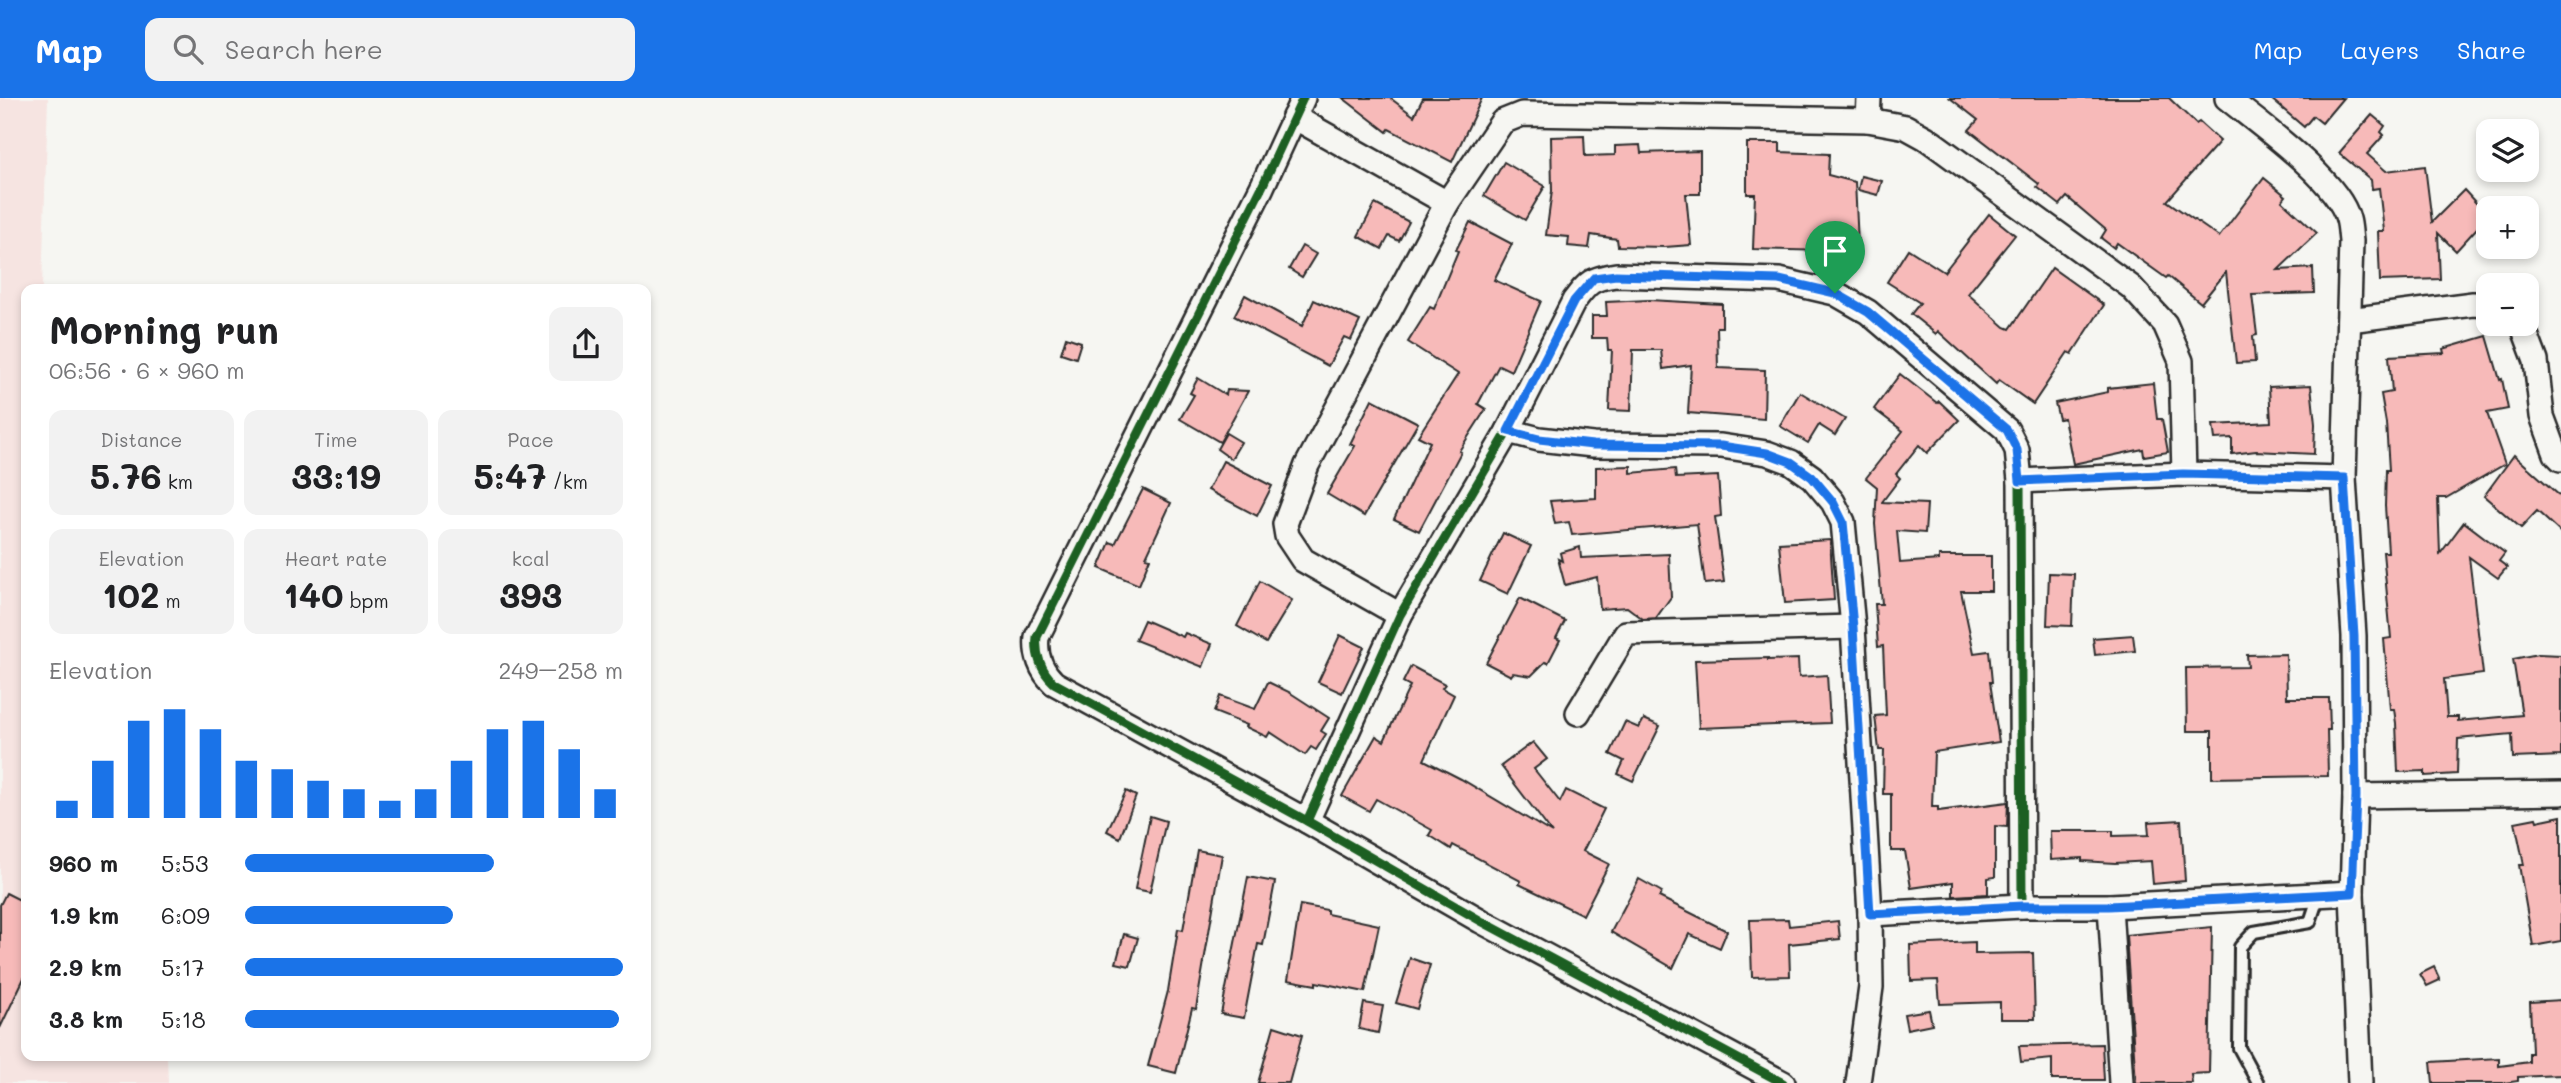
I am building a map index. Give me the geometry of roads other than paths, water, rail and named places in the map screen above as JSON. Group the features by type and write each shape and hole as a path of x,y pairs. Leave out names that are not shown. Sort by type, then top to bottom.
{"street":[{"path":"2227,98 2285,145 2331,189 2348,217 2351,241 2344,478 2354,636 2356,796 2352,893 2360,1083"},
{"path":"1447,202 1298,107 1262,187 1037,637 1036,648 1045,674 1054,683 1307,821 1481,921 1783,1083"},
{"path":"1400,615 1303,560 1287,536 1285,524 1307,465 1447,202 1502,121 1522,114 1869,109 1906,127 1926,138 2131,287 2165,324 2181,361 2183,474"},
{"path":"1307,821 1400,615 1508,431 1574,301 1594,278 1616,275 1779,280 1835,293 1868,312 2007,430 2017,450 2020,481 2022,906"},
{"path":"2349,320 2476,304"},
{"path":"2527,336 2536,361 2542,416 2556,454 2561,458"},
{"path":"1508,431 1539,439 1593,445 1721,446 1767,453 1791,462 1812,477 1833,502 1843,522 1853,627 1870,914 1871,987 1858,1083"},
{"path":"2020,481 2183,474 2344,478"},
{"path":"1578,713 1626,633 1853,627"},
{"path":"2356,796 2561,793"},
{"path":"1870,914 2022,906 2109,906 2352,893"},
{"path":"2109,906 2121,1083"}],"lane":[{"path":"2258,1083 2239,1048 2240,947 2254,932 2310,922 2319,895"}]}
